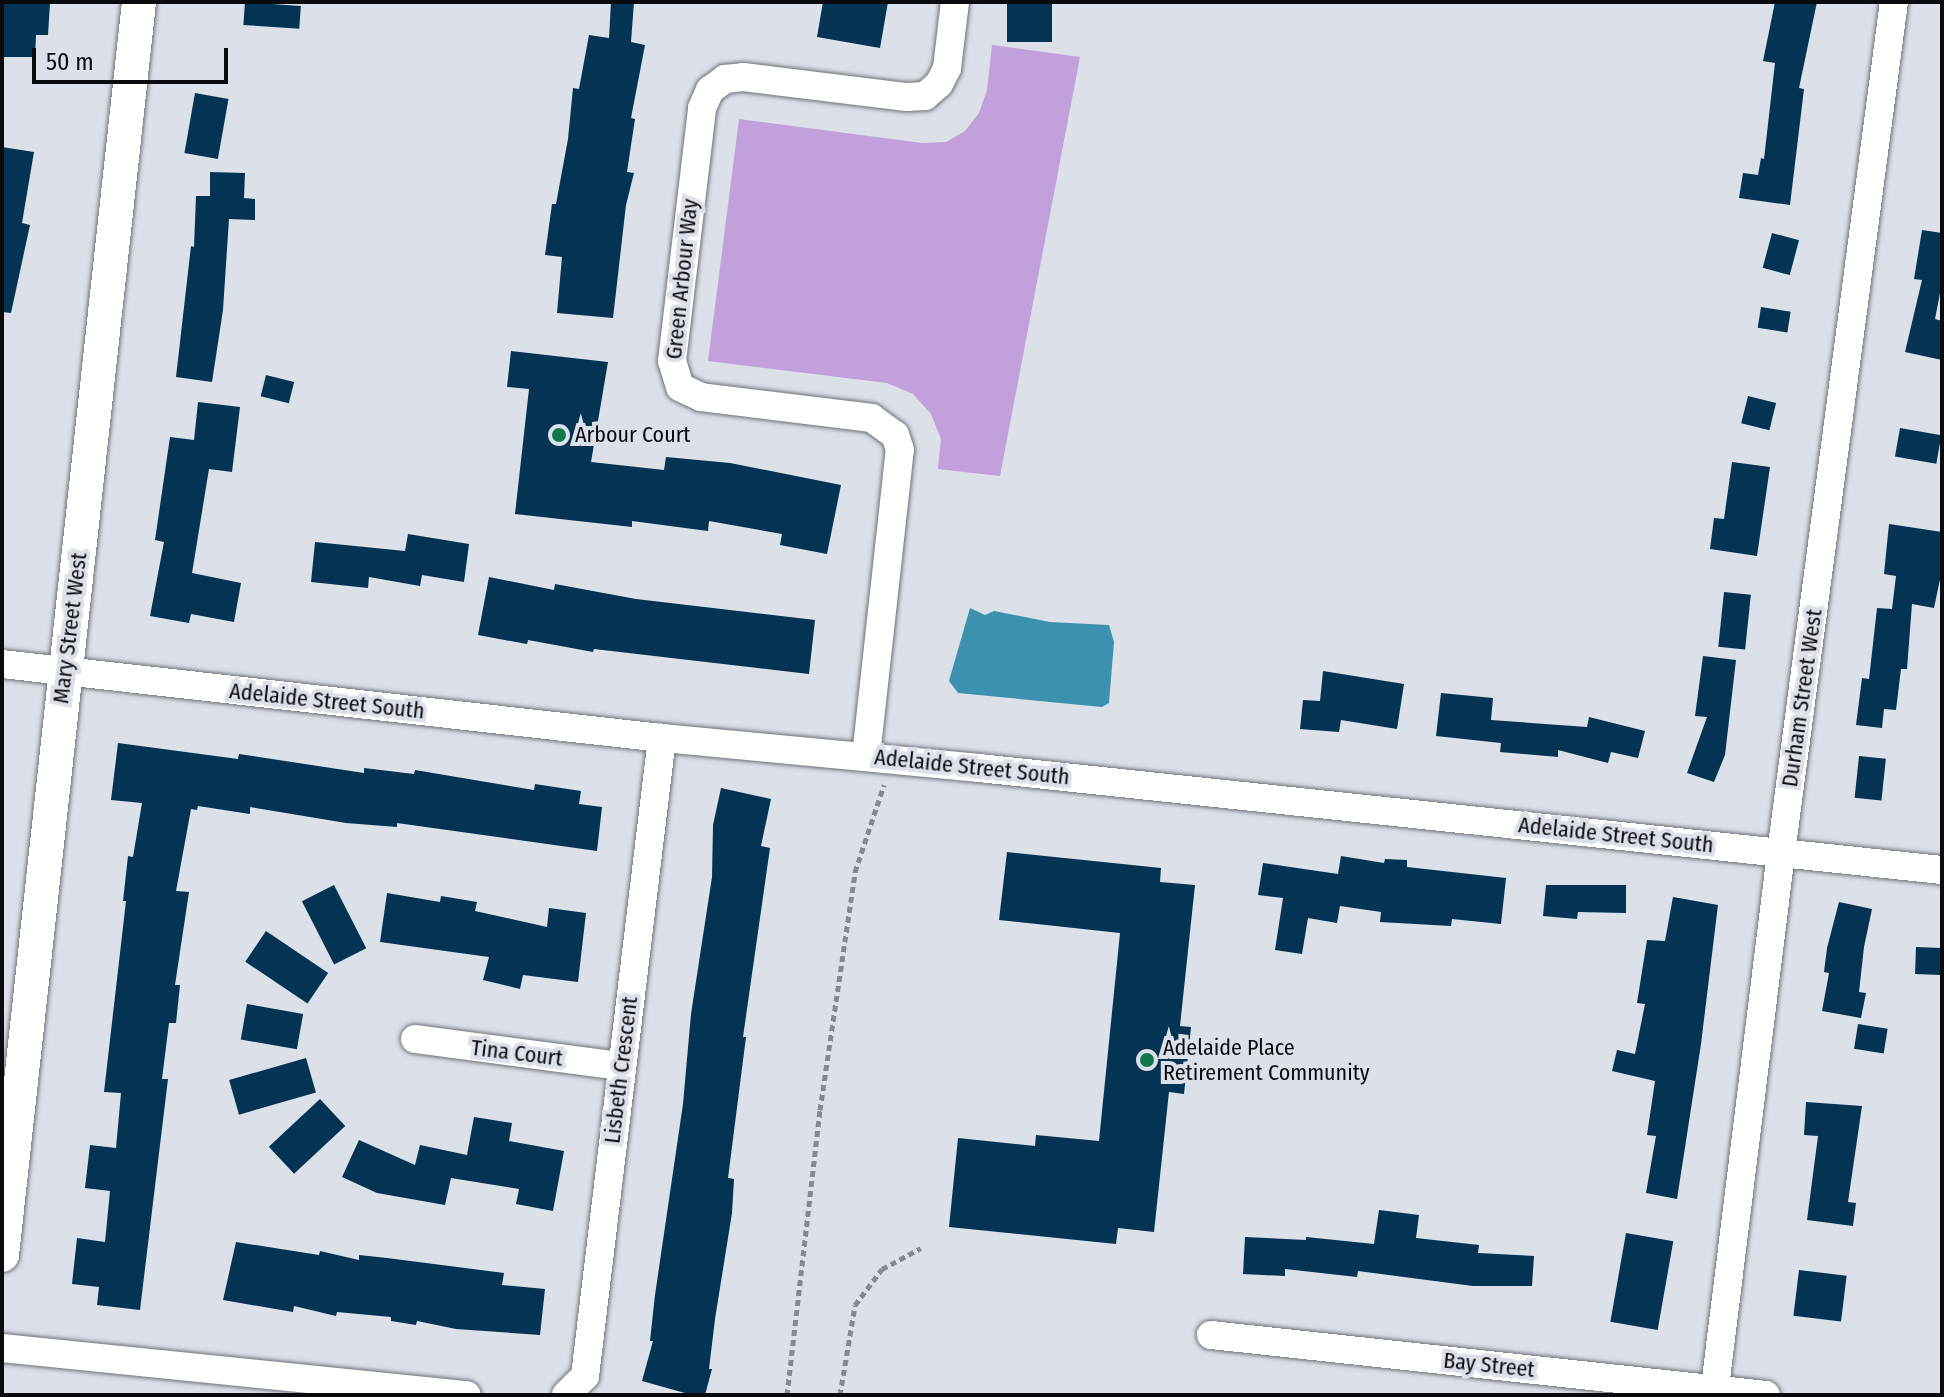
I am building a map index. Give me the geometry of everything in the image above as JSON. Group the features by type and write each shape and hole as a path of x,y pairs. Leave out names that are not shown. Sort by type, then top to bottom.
{"street":[{"name":"Mary Street West","path":"2,1255 139,2"},
{"name":"Green Arbour Way","path":"878,758 900,450 895,435 872,418 701,397 680,387 672,361 700,123 710,90 725,79 743,77 907,97 925,96 939,84 947,68 955,2"},
{"name":"Durham Street West","path":"1714,1392 1781,853 1894,2"},
{"name":"Adelaide Street South","path":"2,664 662,738 1942,870"},
{"name":"Lisbeth Crescent","path":"566,1395 585,1376 662,738"},
{"name":"Tina Court","path":"415,1039 620,1066"},
{"name":"Bay Street","path":"1211,1335 1714,1392 1766,1395"},
{"path":"2,1348 467,1395"}],"path":[{"path":"787,1395 820,1110 855,872 882,795 878,758"},
{"path":"840,1395 855,1305 882,1269 921,1248"}],"shaded area":[{"path":"992,45 1080,57 1000,476 938,469 941,439 931,414 913,394 887,383 708,361 739,119 922,143 946,142 965,131 979,113 987,90"}],"water":[{"path":"970,608 985,615 994,611 1050,622 1109,625 1114,642 1109,703 1102,707 958,693 949,681"}],"building":[{"path":"2,2 50,3 48,35 36,35 35,57 2,57"},
{"path":"245,2 301,6 299,29 243,25"},
{"path":"611,2 634,2 631,42 645,45 631,118 635,119 627,172 634,173 626,205 613,318 557,313 562,257 545,255 552,204 556,204 568,139 573,88 579,89 589,35 609,38"},
{"path":"823,2 888,2 880,48 817,37"},
{"path":"1007,2 1052,2 1052,42 1007,42"},
{"path":"1775,2 1817,2 1799,88 1804,89 1790,205 1739,198 1743,173 1758,175 1761,158 1764,159 1775,63 1763,61"},
{"path":"195,93 228,99 218,159 184,153"},
{"path":"2,147 34,152 22,223 30,225 11,313 2,312"},
{"path":"210,172 245,173 244,198 255,199 255,220 229,219 223,310 212,382 176,377 191,246 194,247 196,196 210,196"},
{"path":"1922,230 1942,233 1942,283 1935,319 1942,321 1942,360 1905,352 1922,280 1914,279"},
{"path":"1772,233 1799,240 1790,275 1763,268"},
{"path":"1761,307 1791,312 1787,332 1758,328"},
{"path":"511,351 608,362 591,462 664,470 666,457 730,463 841,485 827,554 780,545 782,534 709,521 708,531 632,521 632,527 515,514 529,389 507,387"},
{"path":"266,375 294,382 289,403 261,396"},
{"path":"1748,396 1776,403 1769,430 1741,423"},
{"path":"198,402 240,407 232,472 209,469 192,573 241,583 234,622 191,614 189,623 150,616 164,542 155,540 170,437 194,440"},
{"path":"1900,428 1941,435 1936,464 1895,457"},
{"path":"1732,462 1770,467 1757,556 1710,549 1714,518 1724,519"},
{"path":"1889,524 1942,532 1942,570 1934,608 1912,604 1907,669 1901,669 1896,710 1884,709 1882,728 1856,725 1862,678 1869,679 1877,608 1892,609 1896,576 1884,574"},
{"path":"408,534 469,544 464,582 422,575 420,586 369,577 368,588 311,582 315,542 405,551"},
{"path":"489,577 554,590 555,584 636,599 815,620 809,674 594,649 593,652 478,635"},
{"path":"1724,592 1751,595 1745,650 1718,647"},
{"path":"1703,656 1736,660 1725,755 1714,782 1687,773 1707,717 1695,716"},
{"path":"1323,671 1404,684 1397,729 1341,720 1339,732 1300,729 1303,700 1320,701"},
{"path":"1441,693 1493,698 1491,720 1587,727 1589,717 1645,731 1638,758 1611,752 1608,763 1558,750 1558,757 1500,752 1501,743 1436,736"},
{"path":"118,743 238,759 239,754 364,773 364,768 414,774 415,770 534,790 535,784 581,791 579,804 602,807 597,851 397,823 397,827 346,823 250,807 250,814 198,806 197,810 191,809 176,891 189,892 175,985 180,985 176,1023 169,1023 162,1079 168,1079 140,1310 97,1305 99,1287 72,1284 77,1238 105,1242 110,1191 85,1188 90,1145 116,1148 121,1093 104,1092 126,901 123,901 128,856 133,857 142,803 111,800"},
{"path":"1859,756 1886,759 1881,801 1855,798"},
{"path":"721,788 771,799 761,846 770,848 743,1037 746,1037 728,1178 734,1179 732,1213 715,1319 709,1369 712,1369 705,1395 692,1395 642,1381 653,1341 650,1341 655,1295 712,877 713,825"},
{"name":"Adelaide Place Retirement Community","path":"1007,852 1161,868 1160,882 1195,885 1180,1026 1191,1027 1184,1094 1169,1092 1154,1232 1118,1228 1116,1244 949,1227 958,1138 1035,1146 1036,1135 1099,1141 1120,933 999,920"},
{"path":"1341,856 1384,863 1385,859 1407,860 1407,867 1506,878 1501,924 1452,919 1451,926 1380,922 1381,912 1340,906 1337,923 1308,918 1302,954 1275,950 1283,898 1258,895 1263,863 1338,874"},
{"path":"334,885 366,948 334,965 302,901"},
{"path":"1546,885 1626,885 1626,913 1578,912 1577,919 1543,916"},
{"path":"387,893 440,902 441,896 477,902 475,911 547,927 549,908 586,913 578,982 523,975 520,989 483,980 489,957 380,942"},
{"path":"1673,897 1718,905 1677,1199 1646,1193 1656,1136 1647,1135 1655,1081 1612,1071 1617,1050 1635,1054 1645,1004 1637,1003 1647,940 1665,941"},
{"path":"1839,902 1872,909 1859,992 1866,993 1861,1018 1822,1011 1829,973 1824,972 1827,948"},
{"path":"266,931 328,973 307,1004 245,962"},
{"path":"1916,947 1942,948 1941,975 1915,974"},
{"path":"247,1004 303,1014 297,1049 241,1039"},
{"path":"1858,1024 1888,1029 1884,1053 1854,1049"},
{"path":"306,1058 316,1093 239,1115 229,1080"},
{"path":"320,1099 345,1126 294,1174 269,1147"},
{"path":"1806,1102 1862,1106 1848,1202 1856,1203 1853,1226 1807,1220 1818,1136 1804,1135"},
{"path":"474,1117 512,1123 509,1141 564,1151 553,1211 516,1204 519,1189 451,1178 445,1205 377,1193 342,1177 359,1140 415,1165 420,1145 467,1155"},
{"path":"1379,1210 1419,1215 1416,1238 1479,1245 1478,1253 1534,1256 1532,1286 1473,1286 1358,1271 1357,1277 1285,1269 1285,1276 1243,1274 1245,1237 1306,1240 1306,1237 1374,1244"},
{"path":"1626,1233 1673,1241 1658,1330 1610,1322"},
{"path":"236,1242 319,1255 320,1251 359,1260 359,1255 504,1273 502,1285 545,1289 540,1335 456,1329 417,1321 416,1325 391,1321 391,1317 337,1312 336,1316 294,1306 293,1312 223,1300"},
{"path":"1799,1270 1847,1276 1841,1322 1793,1316"}],"place":[{"name":"Arbour Court","path":"559,435"},
{"name":"Adelaide Place Retirement Community","path":"1147,1060"}]}
